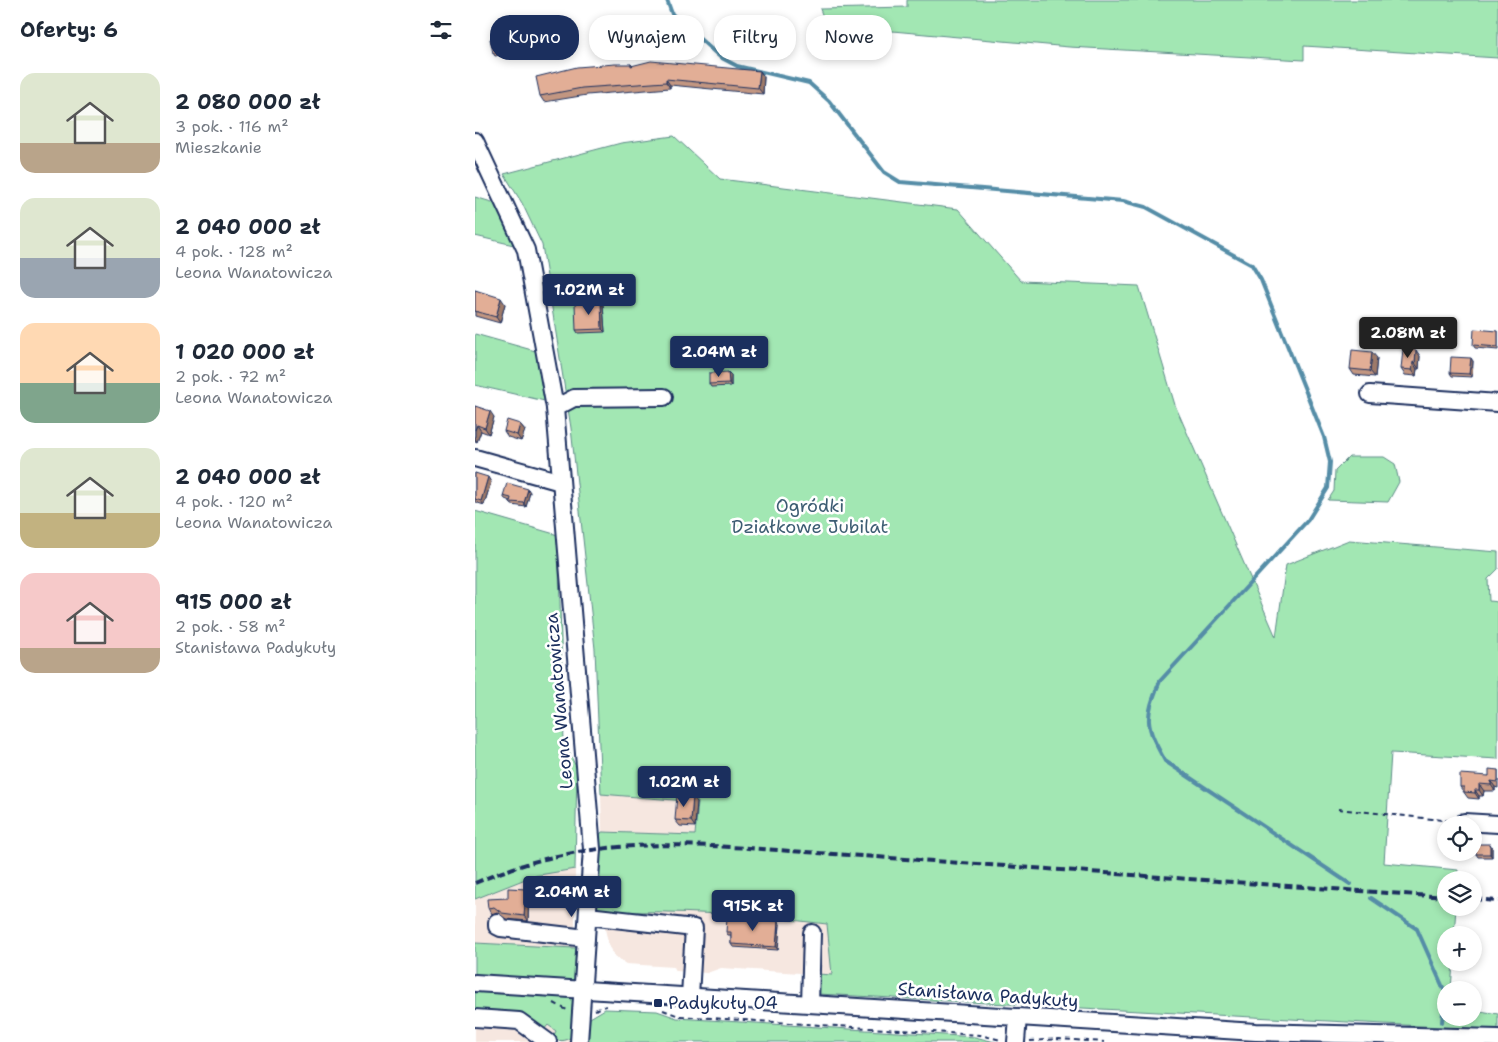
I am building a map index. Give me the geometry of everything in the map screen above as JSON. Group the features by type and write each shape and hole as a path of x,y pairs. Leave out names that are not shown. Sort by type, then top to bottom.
{"street":[{"name":"Leona Wanatowicza","path":"475,141 526,250 555,408 592,849 579,1042"},
{"path":"1370,394 1498,403"},
{"path":"555,408 574,398 664,397"},
{"path":"475,458 561,482"},
{"path":"1482,823 1498,824"},
{"path":"588,916 694,928 691,996"},
{"path":"497,922 497,926 501,928 586,938"},
{"path":"810,1004 812,934"},
{"name":"Stanisława Padykuły","path":"475,983 1256,1032 1498,1038"},
{"path":"1016,1042 1018,1017"},
{"path":"475,1018 519,1021 548,1042"}],"path":[{"path":"1337,809 1437,819"},
{"path":"593,1011 607,1005"},
{"path":"656,1007 679,1016 980,1035 1007,1042"},
{"path":"1028,1042 1059,1039 1104,1042"}],"shaded area":[{"path":"601,794 698,801 695,835 602,832"},
{"path":"575,869 575,948 475,943 475,899 533,876"},
{"path":"650,910 768,916 827,924 832,975 721,968 707,973 676,971 674,967 626,964 615,957 609,947 603,920 598,913"},
{"path":"475,1013 547,1025 556,1031 552,1038 576,1034 575,1042 475,1042"}],"green space":[{"path":"907,0 1498,0 1498,58 1304,46 1304,60 1069,47 892,31 892,15 822,15 820,9 907,7"},
{"name":"Ogródki Działkowe Jubilat","path":"674,136 720,179 958,209 1021,281 1139,286 1175,405 1276,637 1286,565 1349,540 1498,552 1498,569 1488,579 1489,601 1498,602 1498,759 1391,753 1384,863 1458,870 1437,871 1437,916 1455,916 1455,926 1437,926 1437,971 1452,971 1452,981 1437,981 1437,1026 1482,1026 1482,1011 1498,1014 1498,1030 818,994 818,974 832,975 827,924 713,914 656,912 598,913 593,909 595,841 602,832 695,835 698,802 601,794 595,649 571,428 542,245 522,203 504,174 621,143"},
{"path":"475,197 495,203 518,246 475,236"},
{"path":"475,334 539,352 549,402 475,385"},
{"path":"1349,457 1384,457 1395,464 1399,482 1388,502 1328,500 1334,491 1335,471"},
{"path":"475,511 558,535 564,742 577,769 575,869 533,876 475,899"},
{"path":"475,943 575,948 577,945 576,1034 562,1041 556,1040 552,1039 556,1031 548,1025 542,1032 475,1013"},
{"path":"605,1009 657,1011 677,1018 975,1037 995,1042 588,1042 590,1018"}],"building":[{"path":"651,61 760,71 758,88 666,79 666,82 582,88 540,96 536,77 577,67 615,64 631,64 631,66"},
{"path":"475,290 501,298 496,317 475,311"},
{"path":"601,302 602,329 576,330 575,304"},
{"path":"1474,329 1498,331 1498,347 1473,345"},
{"path":"1403,349 1416,350 1415,363 1413,362 1412,370 1401,369"},
{"path":"1352,350 1372,352 1370,371 1350,369"},
{"path":"1451,357 1471,358 1469,374 1450,373"},
{"path":"728,372 729,383 709,384 709,373"},
{"path":"475,406 490,411 485,428 477,425 475,430"},
{"path":"507,420 520,424 517,435 504,431"},
{"path":"475,473 488,477 481,501 475,499"},
{"path":"507,483 528,489 524,503 510,502 511,498 503,496"},
{"path":"1489,769 1498,770 1498,782 1491,781 1491,785 1479,784 1479,790 1475,790 1475,793 1464,792 1464,787 1460,787 1460,774 1489,776"},
{"path":"677,795 693,796 691,821 675,820"},
{"path":"1482,844 1490,844 1490,854 1482,854"},
{"path":"508,888 526,889 524,916 502,913 494,907 488,908 487,899 508,898"},
{"path":"727,918 778,921 776,947 731,944 731,932 726,932"}],"waterway":[{"path":"667,0 672,14 720,57 737,66 809,83 829,101 884,172 900,182 1123,201 1146,207 1252,265 1261,280 1324,437 1330,462 1328,488 1308,520 1160,681 1151,704 1149,714 1150,730 1165,761 1350,884"},
{"path":"1371,898 1417,929 1440,981"}],"railway":[{"path":"475,883 509,869 576,852 609,848 677,845 748,848 1437,896"},
{"path":"1482,900 1498,901"}],"place":[{"name":"Padykuły 04","path":"658,1003"}]}
